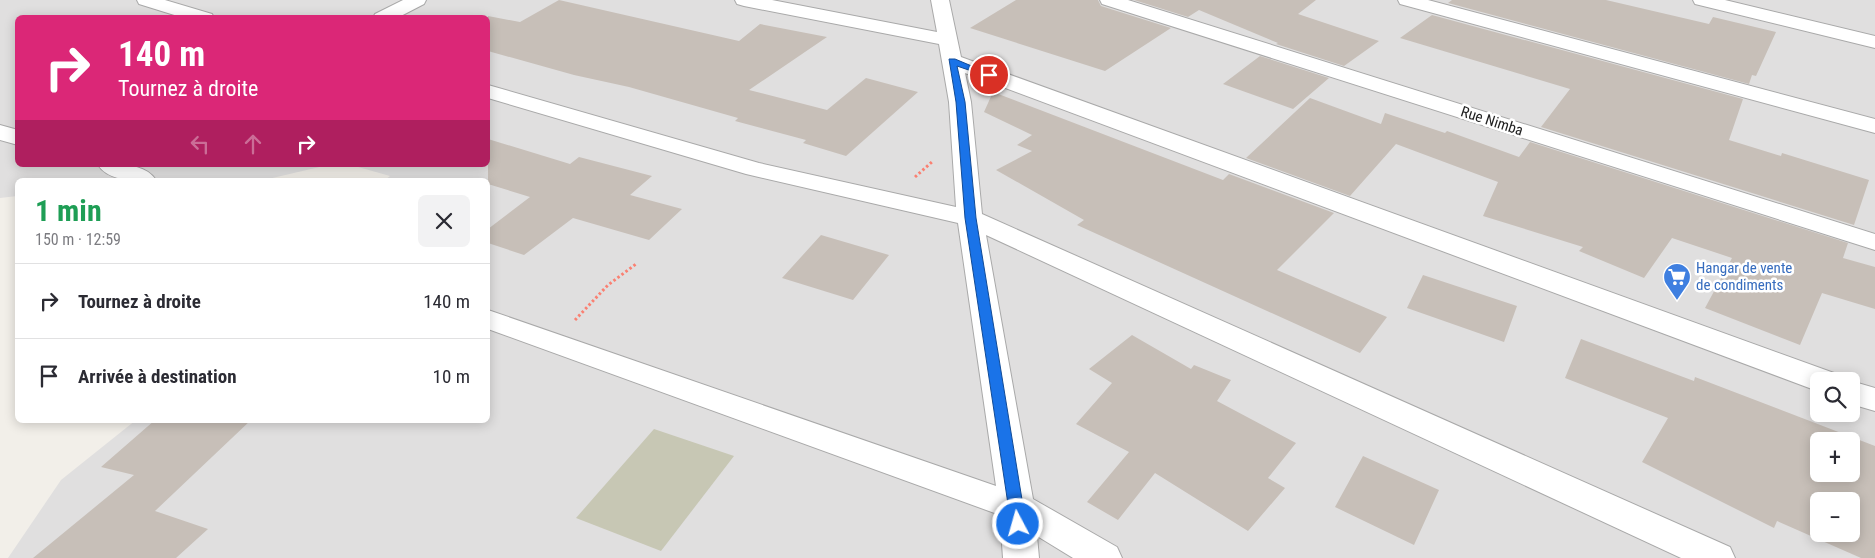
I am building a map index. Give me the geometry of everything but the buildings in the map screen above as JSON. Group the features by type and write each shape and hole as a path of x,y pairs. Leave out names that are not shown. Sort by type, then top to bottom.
{"street":[{"path":"146,0 195,15"},
{"path":"388,15 417,0"},
{"path":"744,0 950,51 1810,376"},
{"path":"940,0 960,102 970,218 1017,507 1021,558"},
{"name":"Rue Nimba","path":"1109,0 1875,242"},
{"path":"1407,0 1875,126"},
{"path":"1702,0 1875,42"},
{"path":"490,92 754,170 970,218 1717,558"},
{"path":"0,132 15,137"},
{"path":"115,167 139,178"},
{"path":"490,320 1017,507 1104,558"},
{"path":"1860,395 1875,400"}],"path":[{"path":"857,192 876,183 917,177 936,158"},
{"path":"554,343 608,285 636,264"}],"shaded area":[{"path":"0,0 1875,0 1875,558 8,558 61,480 132,423 490,423 490,178 388,178 390,176 358,167 490,167 490,15 15,15 15,167 319,167 273,178 15,178 15,196 0,198"},
{"path":"654,429 734,456 661,551 576,518"}],"place":[{"name":"Hangar de vente de condiments","path":"1677,301"}],"route":[{"path":"989,75 952,61 960,102 970,218 1017,507 1018,524"}]}
